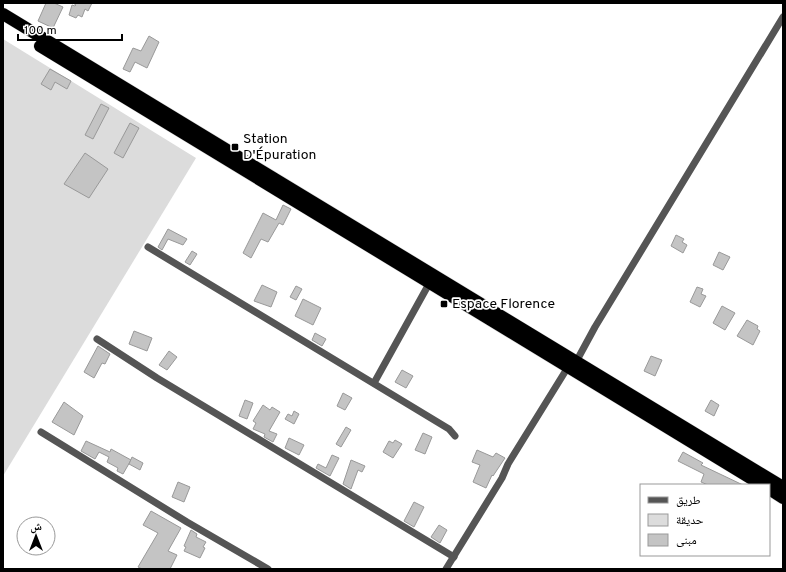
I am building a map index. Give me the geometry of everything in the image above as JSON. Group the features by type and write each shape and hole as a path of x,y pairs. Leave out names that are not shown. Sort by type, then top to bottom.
{"highway":[{"path":"3,14 572,364 760,484"},
{"path":"3,24 430,282 783,487"},
{"path":"770,490 783,498"}],"street":[{"path":"446,569 502,478 508,464 595,327 783,17"},
{"path":"148,247 449,429 455,436"},
{"path":"374,383 430,282"},
{"path":"97,339 156,378 454,557"},
{"path":"41,432 180,518 268,569"}],"green space":[{"path":"3,39 196,158 3,476"}],"building":[{"path":"46,3 54,3 63,7 53,28 38,21"},
{"path":"73,3 92,3 88,11 85,9 82,17 78,15 76,18 69,15 72,5 76,5"},
{"path":"149,36 159,42 147,68 135,62 130,72 123,69 133,48 141,51"},
{"path":"50,69 71,81 67,89 55,82 51,90 41,84"},
{"path":"101,104 109,108 93,139 85,135"},
{"path":"130,123 139,128 123,158 114,153"},
{"path":"85,153 108,169 89,198 64,184"},
{"path":"283,205 291,209 283,225 279,223 268,242 261,239 251,258 243,253 263,213 276,220"},
{"path":"168,229 187,239 183,245 168,239 162,250 158,247"},
{"path":"676,235 684,239 682,242 687,245 683,253 671,246"},
{"path":"192,251 197,254 190,265 185,262"},
{"path":"719,252 730,257 723,270 713,265"},
{"path":"262,285 277,292 271,307 254,301"},
{"path":"296,286 302,289 296,300 290,297"},
{"path":"697,287 703,289 701,294 706,296 700,307 690,302"},
{"path":"303,299 321,308 313,325 295,316"},
{"path":"722,306 735,313 725,330 713,323"},
{"path":"747,320 758,326 757,329 760,331 753,345 737,336"},
{"path":"134,331 152,338 147,351 129,344"},
{"path":"315,333 326,339 322,346 312,340"},
{"path":"98,346 110,354 105,364 102,363 94,378 84,372"},
{"path":"169,351 177,357 167,370 159,365"},
{"path":"651,356 662,360 655,376 644,371"},
{"path":"402,370 413,376 406,388 395,382"},
{"path":"343,393 352,398 345,410 337,406"},
{"path":"245,400 253,403 247,419 239,416"},
{"path":"711,400 719,405 714,416 705,411"},
{"path":"64,402 83,416 74,435 52,422"},
{"path":"263,405 270,410 272,407 280,412 269,431 277,434 273,442 264,437 265,434 253,429 256,423 253,421"},
{"path":"294,411 299,414 294,424 285,419 288,414 292,416"},
{"path":"346,427 351,430 341,447 336,444"},
{"path":"423,433 432,437 425,454 415,450"},
{"path":"289,438 304,445 299,455 285,448"},
{"path":"395,440 402,444 393,458 383,452 389,441 393,443"},
{"path":"86,441 110,452 111,449 131,460 123,474 117,471 118,468 107,462 109,457 99,452 95,459 81,451"},
{"path":"477,450 493,457 496,453 505,458 493,476 492,475 486,488 473,482 480,465 472,462"},
{"path":"683,452 703,463 701,465 741,484 706,484 701,482 704,474 678,461"},
{"path":"332,455 339,458 330,476 316,468 318,464 326,468"},
{"path":"132,457 143,463 140,470 129,464"},
{"path":"351,460 365,466 362,472 358,470 351,489 343,484"},
{"path":"178,482 190,487 184,502 172,497"},
{"path":"414,502 424,507 414,527 404,521"},
{"path":"151,511 181,528 168,551 177,555 170,569 142,569 138,567 158,533 143,525"},
{"path":"439,525 447,530 440,543 431,537"},
{"path":"191,530 197,534 196,537 206,542 200,558 184,551 186,547 184,546"}],"place":[{"name":"Station D'Épuration","path":"235,147"},
{"name":"Espace Florence","path":"444,304"}]}
